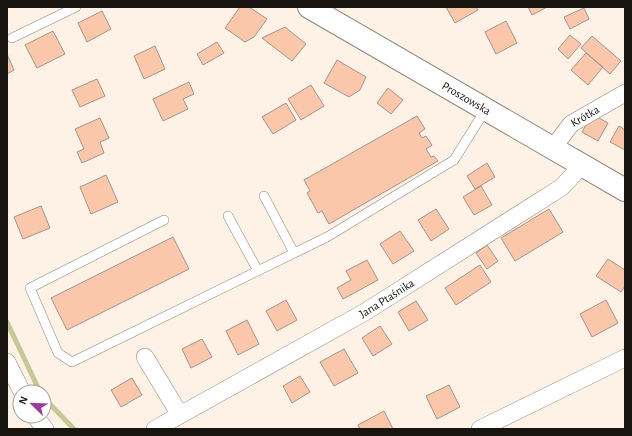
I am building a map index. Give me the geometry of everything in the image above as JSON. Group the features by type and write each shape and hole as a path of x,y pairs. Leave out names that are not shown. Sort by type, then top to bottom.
{"main road":[{"name":"Proszowska","path":"309,7 625,190"}],"street":[{"name":"Krótka","path":"553,148 570,124 625,93"},
{"name":"Jana Ptaśnika","path":"155,429 365,312 562,187 582,165"},
{"path":"145,357 180,415"},
{"path":"480,429 625,358"},
{"path":"7,362 18,384"}],"lane":[{"path":"12,38 76,7"},
{"path":"164,220 30,288 58,353 72,362 327,237 454,160 486,109"},
{"path":"264,196 294,253"},
{"path":"228,216 258,271"}],"building":[{"path":"240,7 249,7 267,19 254,37 245,42 225,28"},
{"path":"446,7 476,7 478,10 455,23"},
{"path":"528,7 547,7 532,15"},
{"path":"584,8 589,19 570,29 564,17"},
{"path":"102,11 111,29 87,42 78,23"},
{"path":"506,21 517,43 496,54 485,32"},
{"path":"285,27 306,44 292,61 262,38"},
{"path":"53,31 65,54 37,68 25,45"},
{"path":"570,35 581,44 568,59 558,49"},
{"path":"592,36 621,61 610,74 581,48"},
{"path":"217,42 224,53 203,65 197,54"},
{"path":"155,46 165,69 144,79 134,56"},
{"path":"586,53 603,67 588,85 571,70"},
{"path":"7,54 14,70 7,74"},
{"path":"337,60 366,77 360,90 349,97 324,83"},
{"path":"97,79 105,96 80,107 72,90"},
{"path":"189,82 194,94 183,99 188,109 163,121 153,99"},
{"path":"311,85 324,106 301,120 288,99"},
{"path":"388,88 403,100 391,114 377,103"},
{"path":"286,103 296,120 273,134 262,117"},
{"path":"592,114 608,123 598,141 582,132"},
{"path":"417,116 425,129 419,133 422,138 426,136 432,145 426,149 431,157 434,156 438,161 329,224 322,211 318,213 307,193 310,191 304,180"},
{"path":"100,118 109,138 100,142 104,153 82,163 77,152 84,149 75,129"},
{"path":"619,126 625,130 625,150 610,142"},
{"path":"487,163 495,177 475,189 467,176"},
{"path":"106,175 118,202 91,214 80,187"},
{"path":"481,186 492,205 474,215 463,197"},
{"path":"41,206 50,228 23,239 14,217"},
{"path":"436,209 449,229 431,241 418,220"},
{"path":"549,209 563,232 515,261 501,238"},
{"path":"400,231 414,251 393,264 380,244"},
{"path":"173,237 189,269 67,330 51,298"},
{"path":"487,245 498,261 487,269 476,253"},
{"path":"608,259 625,270 625,286 621,292 596,276"},
{"path":"367,260 378,280 343,299 337,288 351,280 346,271"},
{"path":"480,265 491,282 456,305 445,288"},
{"path":"286,300 297,320 277,331 266,311"},
{"path":"606,300 618,323 592,337 580,314"},
{"path":"416,301 428,320 409,331 398,312"},
{"path":"247,320 259,344 238,355 226,331"},
{"path":"380,326 392,344 373,356 362,338"},
{"path":"202,339 212,357 191,368 182,349"},
{"path":"344,349 358,373 334,386 320,362"},
{"path":"300,376 310,392 292,403 283,386"},
{"path":"132,378 142,395 121,407 111,390"},
{"path":"449,385 460,407 437,419 426,396"},
{"path":"384,411 393,429 360,429 358,425"}],"waterway":[{"path":"7,322 36,384"},
{"path":"52,406 74,429"}]}
